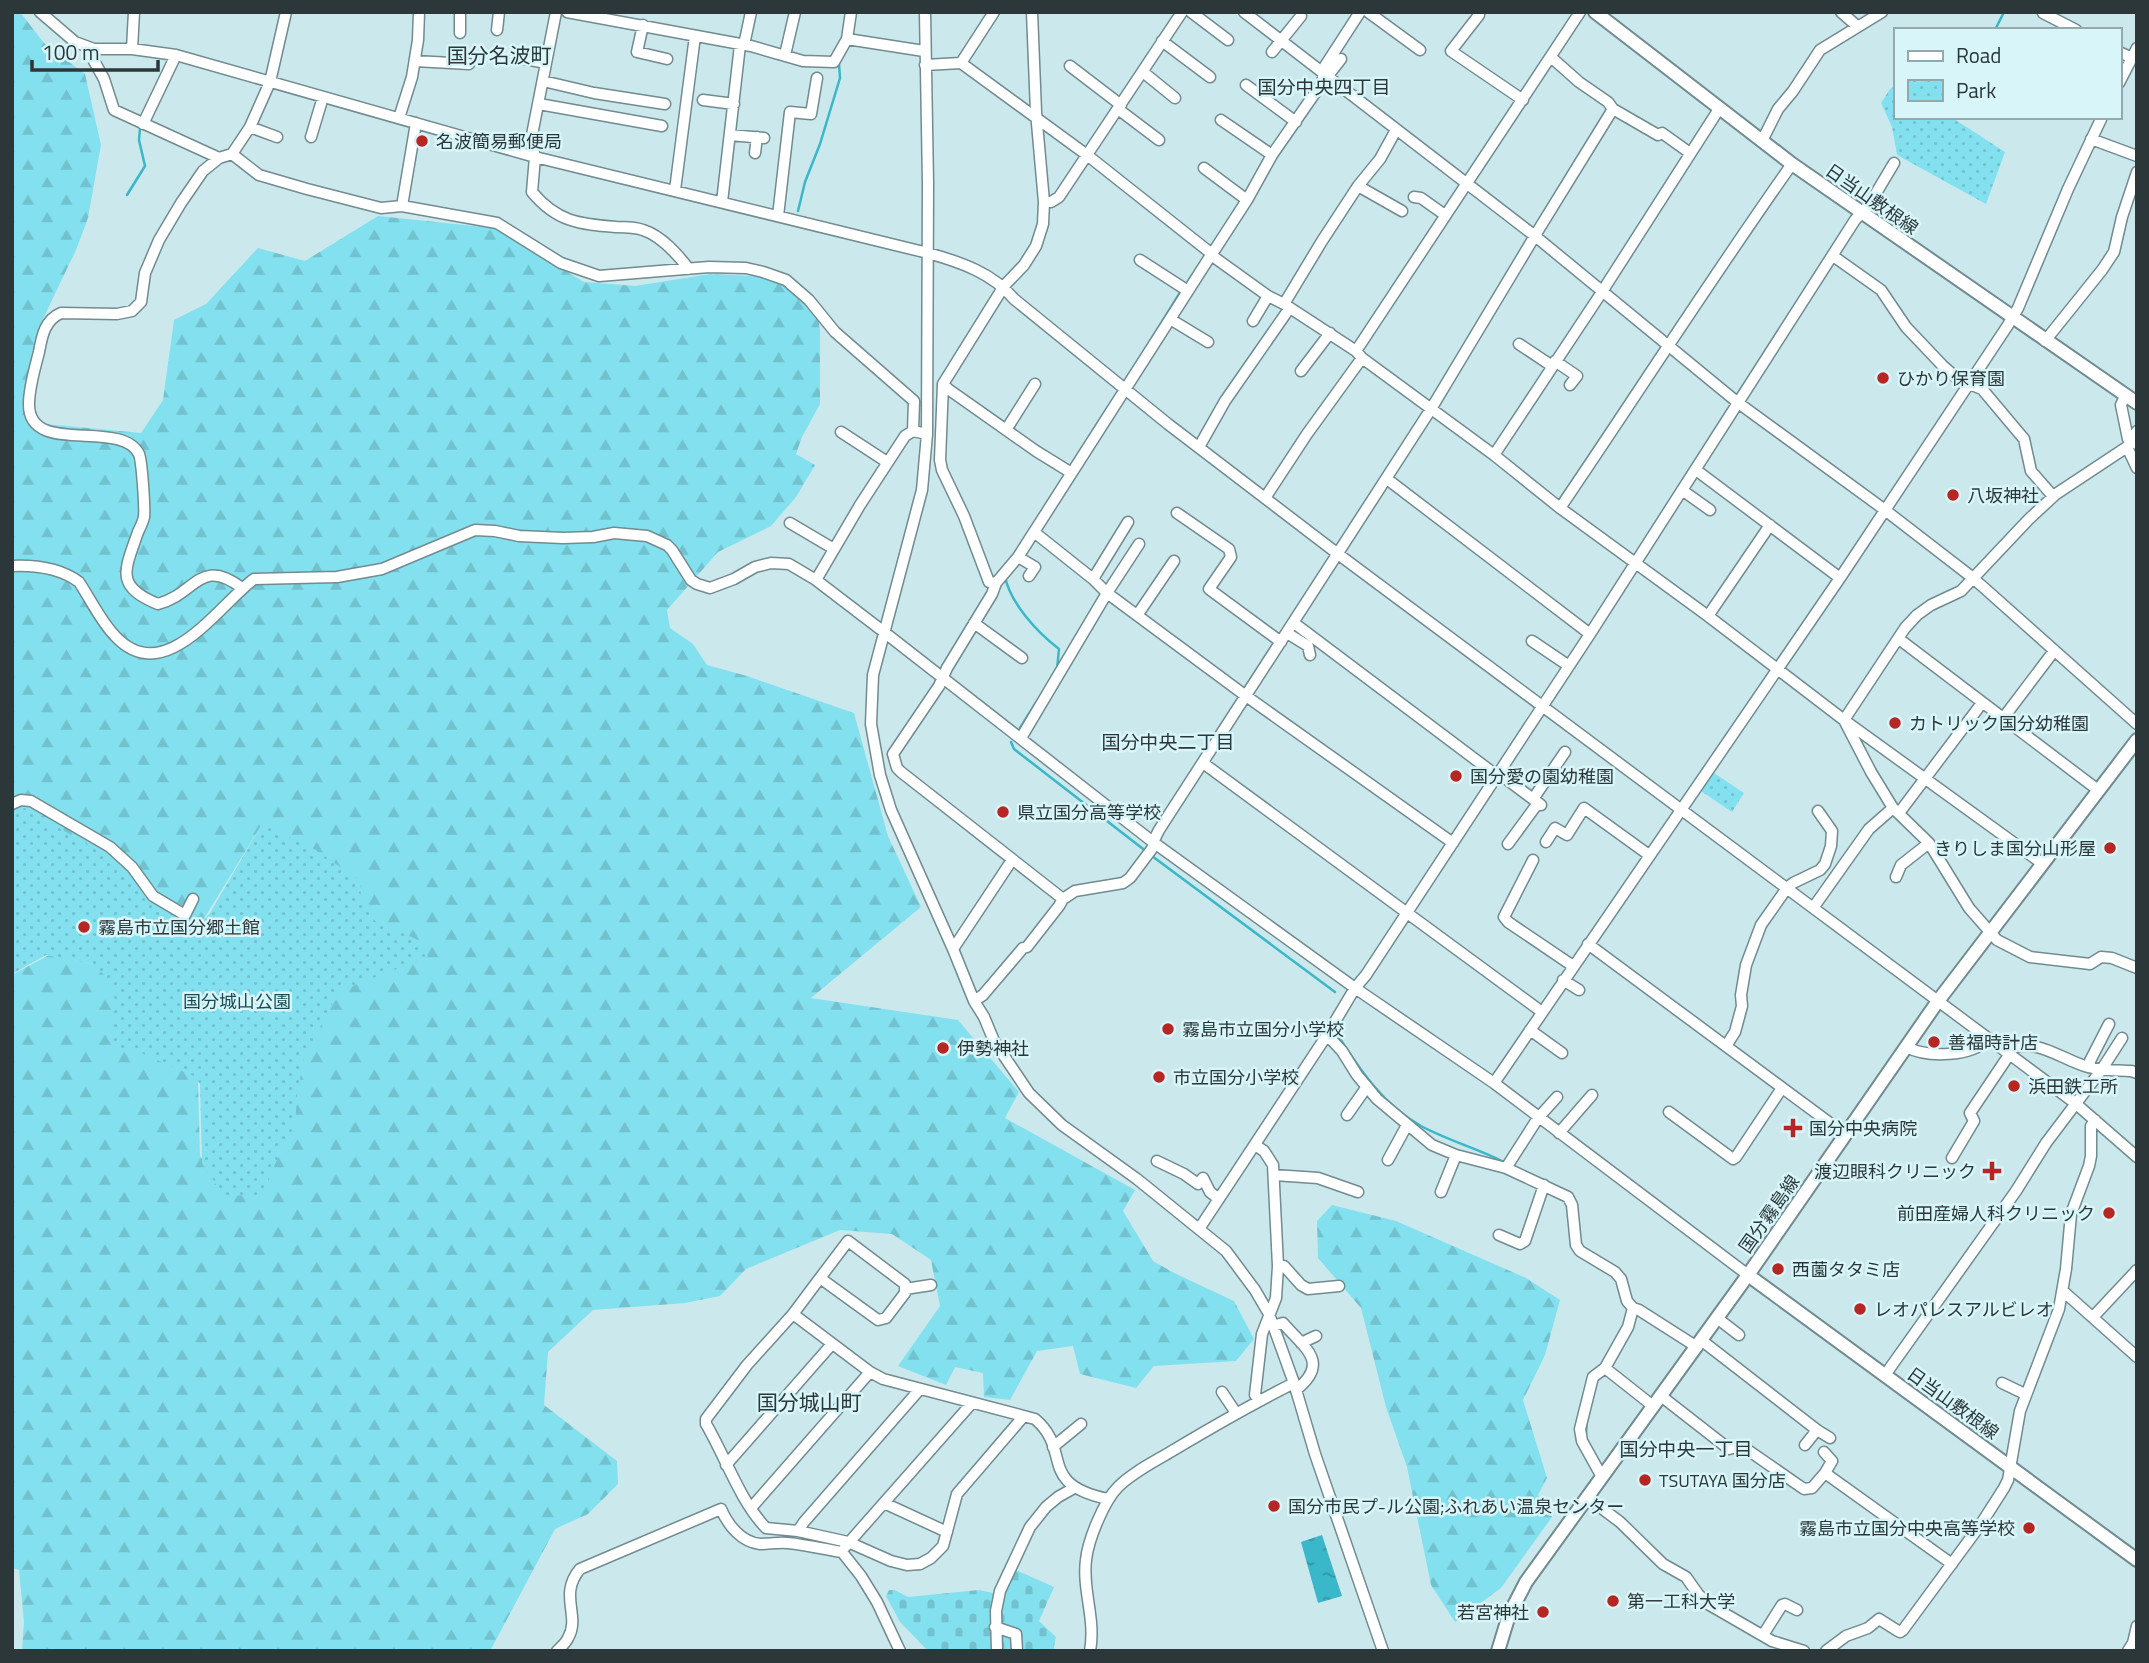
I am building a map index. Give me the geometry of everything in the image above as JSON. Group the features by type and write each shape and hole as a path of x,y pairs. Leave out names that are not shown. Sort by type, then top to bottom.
{"main road":[{"name":"日当山敷根線","path":"1595,12 1792,164 2137,403"},
{"name":"国分霧島線","path":"1499,1651 1509,1615 1526,1582 1748,1275 1938,1002 2137,740"},
{"name":"日当山敷根線","path":"1748,1275 2137,1560"}],"street":[{"path":"40,12 75,42 94,49 132,49 176,55 535,157 957,261 1004,286 1014,299 1265,498 2075,1103 2137,1157"},
{"path":"132,49 134,12"},
{"path":"242,588 230,579 215,574 202,576 170,601 158,604 134,592 128,581 126,566 144,518 139,455 132,445 122,439 44,430 33,420 28,406 39,347 47,323 53,317 61,313 117,314 132,311 141,302 145,273 159,240 203,171 219,158 232,154 250,127 270,82 286,12"},
{"path":"400,118 415,61 419,12"},
{"path":"460,12 460,33"},
{"path":"497,30 499,12"},
{"path":"551,12 547,63 531,140 535,157 532,192 544,207 582,224 644,230 663,242 689,269"},
{"path":"567,12 742,45 803,61 834,62 849,39 851,12"},
{"path":"722,202 742,45 751,12"},
{"path":"785,55 795,12"},
{"path":"925,12 927,434 922,490 873,676 871,724 874,749 891,810 974,1001 994,1041 1029,1093 1062,1125 1137,1179 1226,1251 1255,1290 1269,1314 1295,1387 1315,1454 1383,1651"},
{"path":"961,63 995,12"},
{"path":"996,583 989,582 964,516 942,470 940,460 943,384 1004,286 1024,265 1036,246 1043,225 1044,202 1032,12"},
{"path":"1044,202 1051,202 1059,197 1182,12"},
{"path":"1191,12 1228,40"},
{"path":"1265,498 1359,355 1465,184 1552,58 1580,12"},
{"path":"1841,12 1857,26"},
{"path":"1762,141 1778,109 1819,50 1882,12"},
{"path":"1247,13 1602,289 1737,402 1973,578 2137,724"},
{"path":"1325,76 1325,66 1366,13 1420,50"},
{"path":"2043,13 2072,28"},
{"path":"1479,15 1451,51 1523,100"},
{"path":"1272,52 1301,16"},
{"path":"643,25 637,52 667,59"},
{"path":"675,190 695,36"},
{"path":"849,39 925,51"},
{"path":"1162,41 1210,77"},
{"path":"2121,79 2137,48"},
{"path":"94,49 94,61 104,79 114,110 219,158"},
{"path":"2121,53 2132,58"},
{"path":"143,124 176,55"},
{"path":"515,57 547,63"},
{"path":"1552,58 1579,82 1608,102 1613,109 1658,135 1662,133 1690,153"},
{"path":"1063,899 897,768 893,754 939,686 996,583 1034,532 1068,471 1170,319 1184,289 1210,253 1268,152 1341,59"},
{"path":"415,61 469,64"},
{"path":"925,65 961,63 1038,118 1210,253 1268,296 1331,334 1844,720 2043,864"},
{"path":"1070,66 1159,140"},
{"path":"1143,72 1175,98"},
{"path":"778,216 790,113 811,114 817,78"},
{"path":"543,81 594,93 665,104"},
{"path":"1246,85 1292,119"},
{"path":"311,137 323,97"},
{"path":"703,100 734,104"},
{"path":"539,104 662,126"},
{"path":"1494,455 1719,108"},
{"path":"974,1001 983,995 1023,948 1027,947 1063,899 1075,891 1123,883 1146,856 1203,763 1432,409 1613,109"},
{"path":"1494,1083 1971,383 2012,317 2101,119"},
{"path":"1221,120 1268,152"},
{"path":"402,206 416,123"},
{"path":"250,127 277,137"},
{"path":"1199,447 1358,186 1380,159 1396,130"},
{"path":"730,135 761,138 755,153"},
{"path":"2091,139 2137,156"},
{"path":"232,154 260,175 381,208 402,206 497,223 561,263 599,276 709,267 746,268 786,280 809,300 835,332 914,401 913,431"},
{"path":"1199,1229 1590,634 1737,402 1894,163"},
{"path":"1560,508 1732,249 1792,164"},
{"path":"1204,168 1244,197"},
{"path":"2045,341 2114,252 2137,172"},
{"path":"1358,186 1402,211"},
{"path":"1414,197 1421,198 1445,215"},
{"path":"1833,256 1881,290 1906,327 1942,366 1959,380 1982,389 2024,439 2031,471 2051,494 2056,494"},
{"path":"1140,260 1184,289"},
{"path":"1253,321 1268,296"},
{"path":"1170,319 1209,342"},
{"path":"1301,371 1331,334"},
{"path":"1519,344 1577,376 1570,386"},
{"path":"943,384 1068,471"},
{"path":"1006,430 1035,384"},
{"path":"2125,396 2121,405 2137,468"},
{"path":"816,580 905,436 913,431 927,434"},
{"path":"1844,720 1905,628 1917,615 1931,605 1961,592 2056,494 2132,443 2137,431"},
{"path":"841,432 887,462"},
{"path":"1696,470 1840,578"},
{"path":"1387,479 1590,634"},
{"path":"1682,490 1710,510"},
{"path":"1177,513 1229,549 1231,557 1209,589 1284,637 1308,646 1310,655"},
{"path":"1093,579 1128,522"},
{"path":"790,523 834,549"},
{"path":"1708,616 1770,525"},
{"path":"12,566 47,568 75,579 114,635 129,648 144,653 158,653 190,638 254,579 337,577 382,569 475,530 563,538 614,533 647,536 667,545 691,580 710,588 755,567 771,563 789,564 816,580 943,677 1153,844 1494,1083 1748,1275"},
{"path":"1034,532 1107,593 1453,843"},
{"path":"1021,738 1139,544"},
{"path":"1018,556 1035,567 1029,576"},
{"path":"1138,614 1174,562"},
{"path":"974,623 1022,658"},
{"path":"1294,623 1538,802"},
{"path":"1899,639 2098,789"},
{"path":"1532,641 1569,666"},
{"path":"2004,718 2054,651"},
{"path":"1813,908 1869,829 1896,810 1927,778 1982,703"},
{"path":"1844,720 1871,772 1896,810 1929,843 1969,908 1997,940 2030,957 2090,964 2101,957 2112,958 2137,968"},
{"path":"1508,844 1538,802 1565,752"},
{"path":"1203,763 1542,1012"},
{"path":"12,804 21,800 31,801 110,847 132,867 153,896 184,915 193,900"},
{"path":"1546,842 1555,828 1567,835 1584,808 1649,855"},
{"path":"1726,1046 1735,1032 1742,1006 1746,965 1760,925 1787,888 1820,870 1825,864 1831,846 1832,831 1818,811"},
{"path":"1896,877 1901,865 1929,843"},
{"path":"953,949 1012,860"},
{"path":"1533,860 1504,917 1573,966"},
{"path":"1588,944 1846,1135"},
{"path":"1563,980 1580,990"},
{"path":"2090,1067 2090,1061 2109,1024"},
{"path":"1530,1030 1562,1053"},
{"path":"1327,1035 1360,1073 1366,1088 1407,1125 1419,1129 1432,1145 1456,1155 1506,1168 1568,1197 1572,1205 1576,1245 1580,1251 1615,1272 1624,1286 1630,1305 1628,1327 1602,1370 1592,1377 1580,1429 1586,1448 1602,1477"},
{"path":"1885,1375 2122,1038"},
{"path":"1906,1047 1917,1053 1940,1056 1982,1046 1988,1039"},
{"path":"1952,1158 1974,1121 1970,1113 2014,1046 2033,1046 2056,1052 2090,1067 2137,1073"},
{"path":"1347,1115 1366,1088"},
{"path":"1670,1112 1732,1159 1736,1157 1782,1088"},
{"path":"1559,1133 1592,1095"},
{"path":"1506,1168 1538,1118 1557,1097"},
{"path":"1826,1651 1846,1636 1868,1628 1879,1619 1900,1632 1952,1564 2004,1488 2011,1467 2018,1419 2025,1394 2056,1320 2063,1291 2071,1214 2091,1156 2091,1126 2095,1119"},
{"path":"1388,1160 1407,1125"},
{"path":"1255,1144 1271,1160 1274,1175 1278,1266 1276,1298 1262,1334 1255,1395 1259,1400"},
{"path":"1441,1192 1456,1155"},
{"path":"1157,1161 1198,1184 1203,1178 1210,1192 1219,1199"},
{"path":"1274,1175 1318,1178 1358,1192"},
{"path":"1499,1235 1520,1244 1525,1241 1544,1185"},
{"path":"820,1278 878,1320 886,1318 905,1293 905,1284 848,1241 820,1278 793,1314 747,1365 706,1419 726,1465 753,1513 766,1528 798,1531 849,1542 891,1561 907,1565 920,1564 940,1551 957,1494 1023,1417"},
{"path":"1278,1266 1284,1266 1308,1289 1339,1286"},
{"path":"2093,1317 2137,1270"},
{"path":"905,1289 931,1285"},
{"path":"2063,1291 2137,1357"},
{"path":"1630,1305 1699,1343 1830,1438"},
{"path":"793,1314 883,1379 1035,1419 1045,1430 1062,1476 1074,1488 1108,1499"},
{"path":"1717,1318 1739,1335"},
{"path":"1090,1651 1092,1621 1085,1563 1108,1499 1128,1478 1236,1413 1259,1400 1305,1383 1315,1365 1312,1356 1283,1323 1273,1326"},
{"path":"1301,1343 1316,1336"},
{"path":"726,1465 832,1344"},
{"path":"1602,1370 1657,1401 1729,1449 1742,1447 1804,1489 1812,1488 1832,1461 1824,1452"},
{"path":"751,1508 870,1372"},
{"path":"2002,1383 2025,1394"},
{"path":"798,1531 920,1389"},
{"path":"1222,1392 1236,1413"},
{"path":"842,1552 972,1403"},
{"path":"1053,1447 1081,1424"},
{"path":"1805,1446 1817,1430"},
{"path":"1825,1473 1952,1564"},
{"path":"997,1651 995,1626 1000,1591 1030,1527 1046,1507 1074,1488"},
{"path":"1588,1498 1620,1522 1663,1564 1691,1581 1708,1604 1782,1646 1804,1651"},
{"path":"884,1503 947,1532"},
{"path":"557,1651 568,1638 572,1628 570,1583 580,1569 720,1509 731,1527 753,1543 779,1542 842,1552 877,1602 900,1651"},
{"path":"1763,1635 1782,1605 1797,1610"},
{"path":"995,1626 1021,1637 1017,1651"},
{"path":"2128,1651 2137,1626"}],"green space":[{"path":"12,12 20,12 44,43 85,74 101,145 88,218 43,319 25,407 34,423 141,433 163,400 174,320 206,304 258,248 305,261 378,216 493,228 584,282 635,286 710,274 776,277 817,309 820,331 820,404 796,454 815,465 796,497 771,526 718,552 667,610 670,628 693,644 707,665 854,713 888,836 921,907 811,998 958,1020 1019,1092 1005,1118 1135,1190 1123,1211 1153,1261 1234,1301 1254,1339 1236,1361 1154,1366 1136,1388 1080,1374 1073,1346 1037,1351 1010,1400 984,1397 983,1373 955,1367 946,1385 898,1366 940,1306 931,1260 892,1234 840,1230 746,1269 720,1296 685,1303 593,1310 548,1352 544,1405 617,1461 618,1484 588,1514 555,1529 490,1651 22,1651 24,1622 19,1570 12,1568 12,975 49,955 95,964 109,978 139,1049 192,1072 198,1080 200,1156 221,1187 333,990 382,930 311,854 259,829 198,926 159,910 12,816"},
{"path":"1894,87 1894,119 1954,119 2005,152 1986,204 1897,155 1892,127 1881,103"},
{"path":"1711,771 1744,793 1732,812 1698,789"},
{"name":"国分城山公園","path":"25,808 119,863 160,908 199,924 210,913 262,824 316,850 360,881 361,897 375,921 416,939 428,957 339,991 304,1057 295,1126 262,1196 223,1195 202,1163 200,1084 194,1076 139,1052 115,1049 110,1034 116,1003 108,979 94,964 46,955 12,974 12,811"},
{"path":"1332,1205 1396,1221 1526,1278 1560,1300 1545,1355 1523,1400 1547,1478 1538,1495 1552,1517 1501,1588 1455,1622 1431,1585 1407,1467 1386,1407 1361,1308 1318,1258 1317,1221"},
{"path":"1016,1570 1054,1587 1039,1621 1056,1637 1053,1651 928,1651 900,1622 886,1596 889,1590 908,1597 979,1590 1003,1595"}],"water":[{"path":"1322,1535 1342,1596 1318,1603 1301,1542"}],"waterway":[{"path":"1996,28 2004,12"},
{"path":"798,211 840,78 839,64"},
{"path":"127,195 145,166 139,140 140,128"},
{"path":"1231,216 1241,200"},
{"path":"1185,286 1193,274"},
{"path":"1144,351 1181,291"},
{"path":"1069,469 1108,407"},
{"path":"1010,560 1020,545"},
{"path":"1005,577 1013,597 1026,617 1059,649 1057,669"},
{"path":"1020,728 1037,701"},
{"path":"1011,742 1014,749 1147,852"},
{"path":"1152,856 1335,992"},
{"path":"1337,1034 1373,1086 1395,1108 1431,1131 1502,1161"},
{"path":"1586,1434 1587,1419"}],"place":[{"name":"名波簡易郵便局","path":"422,141"},
{"name":"ひかり保育園","path":"1883,378"},
{"name":"八坂神社","path":"1953,495"},
{"name":"カトリック国分幼稚園","path":"1895,723"},
{"name":"国分愛の園幼稚園","path":"1456,776"},
{"name":"県立国分高等学校","path":"1003,812"},
{"name":"きりしま国分山形屋","path":"2110,848"},
{"name":"霧島市立国分郷土館","path":"84,927"},
{"name":"霧島市立国分小学校","path":"1168,1029"},
{"name":"善福時計店","path":"1934,1042"},
{"name":"伊勢神社","path":"943,1048"},
{"name":"市立国分小学校","path":"1159,1077"},
{"name":"浜田鉄工所","path":"2014,1086"},
{"name":"国分中央病院","path":"1793,1128"},
{"name":"渡辺眼科クリニック","path":"1992,1171"},
{"name":"前田産婦人科クリニック","path":"2109,1213"},
{"name":"西薗タタミ店","path":"1778,1269"},
{"name":"レオパレスアルビレオ","path":"1860,1309"},
{"name":"TSUTAYA 国分店","path":"1645,1480"},
{"name":"国分市民プ-ル公園;ふれあい温泉センター","path":"1274,1506"},
{"name":"霧島市立国分中央高等学校","path":"2029,1528"},
{"name":"第一工科大学","path":"1613,1601"},
{"name":"若宮神社","path":"1543,1612"}],"district":[{"name":"国分名波町","path":"499,55"},
{"name":"国分中央四丁目","path":"1324,86"},
{"name":"国分中央二丁目","path":"1168,741"},
{"name":"国分城山町","path":"809,1402"},
{"name":"国分中央一丁目","path":"1686,1448"}]}
